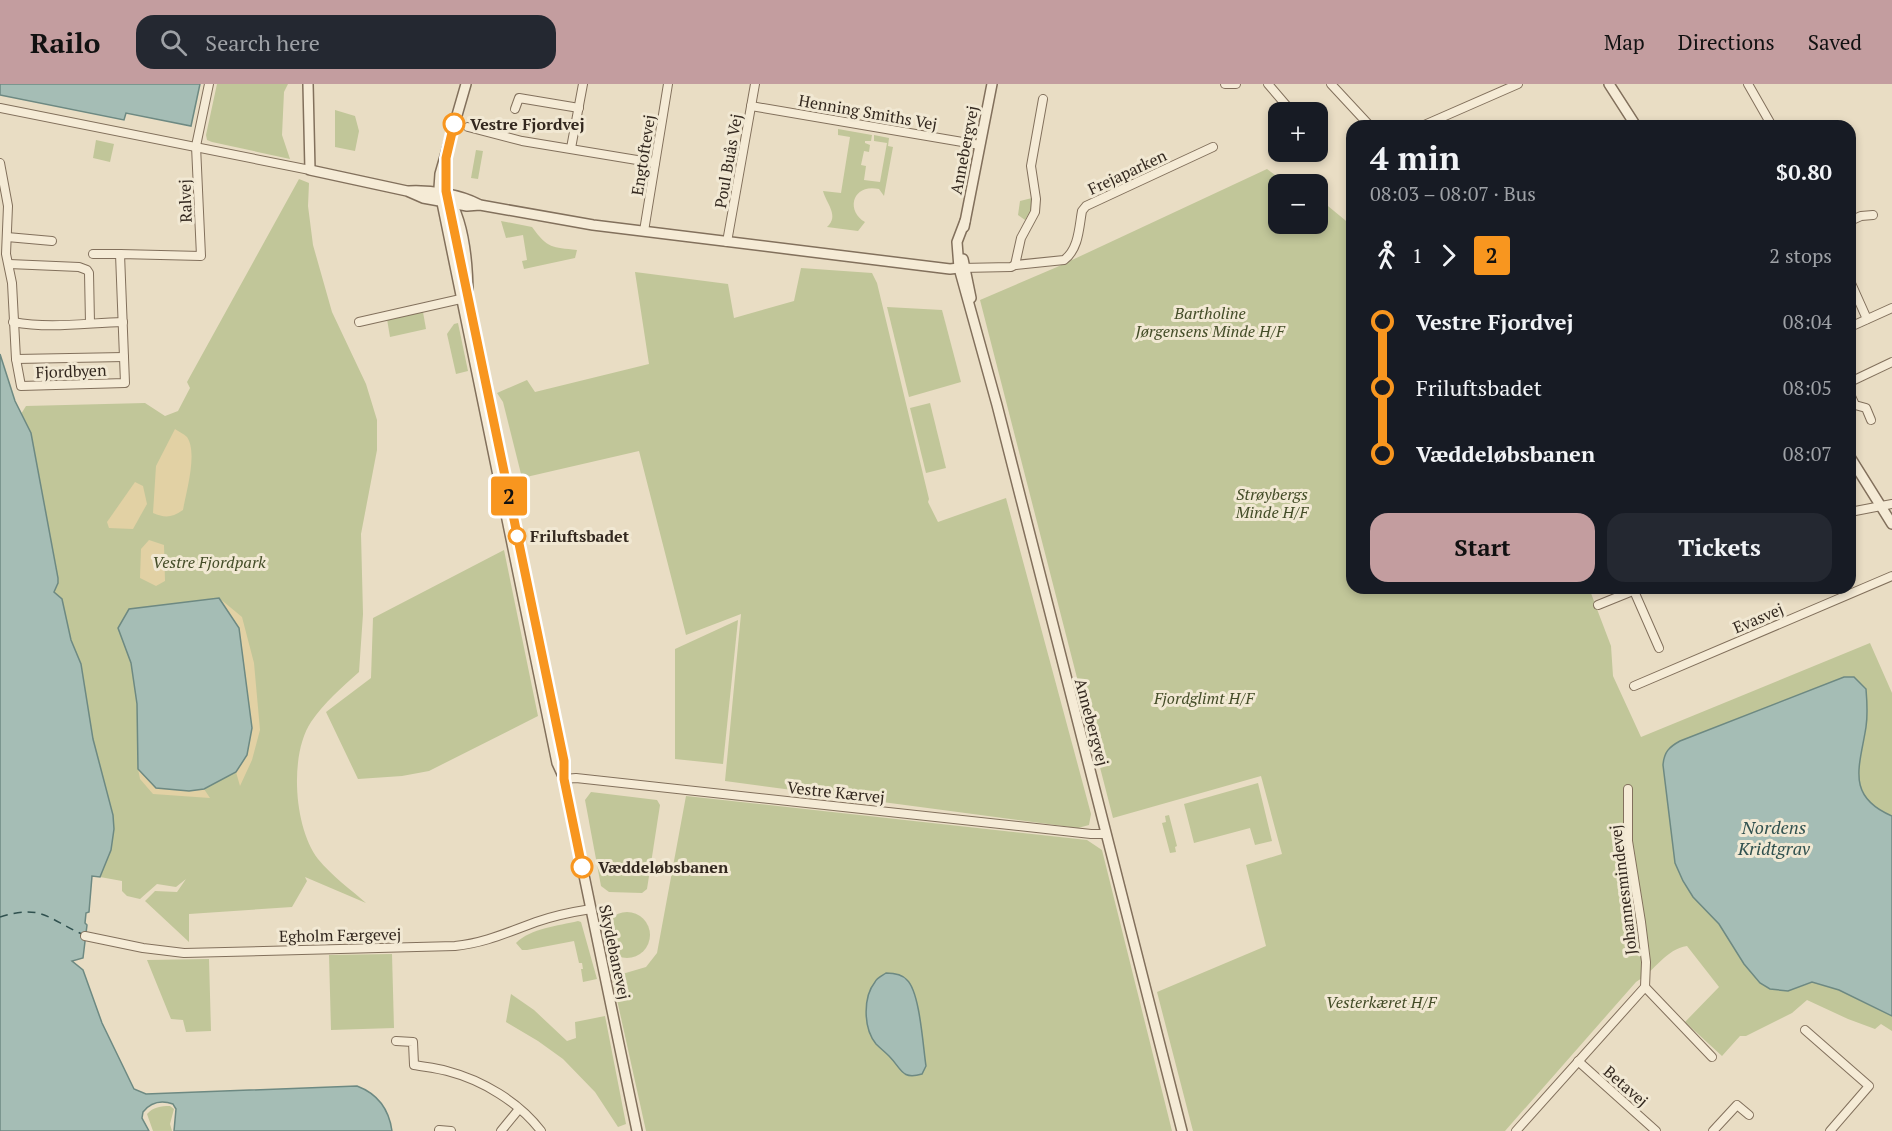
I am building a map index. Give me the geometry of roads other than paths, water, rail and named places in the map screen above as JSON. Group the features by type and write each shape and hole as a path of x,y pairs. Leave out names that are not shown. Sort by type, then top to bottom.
{"street":[{"name":"Ralvej","path":"120,254 201,256 196,146 209,84"},
{"path":"308,84 310,170"},
{"path":"445,198 440,174 466,84"},
{"path":"571,148 583,84"},
{"name":"Engtoftevej","path":"644,231 668,84"},
{"name":"Poul Buås Vej","path":"727,242 755,84"},
{"name":"Annebergvej","path":"992,84 965,221 962,268 1182,1131"},
{"path":"1225,84 1236,84"},
{"path":"1268,84 1283,102"},
{"path":"1331,84 1364,120"},
{"path":"1436,120 1518,84"},
{"path":"1609,84 1632,120"},
{"path":"1748,84 1769,120"},
{"path":"515,109 519,98 579,108"},
{"path":"1014,265 1021,238 1035,212 1036,199 1031,166 1043,99"},
{"name":"Henning Smiths Vej","path":"751,106 980,145"},
{"path":"0,108 196,146 407,191 421,190 445,198 539,216 727,242 941,268 962,268"},
{"path":"468,127 522,141 655,163"},
{"name":"Frejaparken","path":"962,268 1011,267 1064,260 1070,256 1074,248 1082,211 1086,206 1213,147"},
{"name":"Fjordbyen","path":"0,163 8,206 6,254 9,264 16,358 21,386 125,383 120,254"},
{"name":"Skydebanevej","path":"445,198 458,217 467,267 464,298 564,761 564,779 637,1131"},
{"path":"1856,219 1873,215"},
{"path":"7,237 52,241"},
{"path":"93,254 120,254"},
{"path":"9,264 79,267 87,270 89,273 90,323"},
{"path":"1856,294 1867,319"},
{"path":"358,322 464,298"},
{"path":"1856,324 1892,308"},
{"path":"13,322 29,325 68,326 123,322"},
{"name":"Fjordbyen","path":"16,358 124,357"},
{"path":"1856,379 1892,362"},
{"path":"1856,405 1866,408 1871,420"},
{"path":"1856,467 1892,524"},
{"path":"1856,511 1892,504"},
{"name":"Evasvej","path":"1856,591 1892,576"},
{"path":"1598,605 1625,594"},
{"path":"1639,594 1659,648"},
{"name":"Evasvej","path":"1634,686 1850,594"},
{"name":"Vestre Kærvej","path":"564,779 583,778 1106,834"},
{"name":"Johannesmindevej","path":"1628,789 1628,841 1646,962 1645,987"},
{"name":"Egholm Færgevej","path":"86,936 143,948 184,953 455,946 475,944 545,919 591,909"},
{"path":"1516,1131 1645,987 1712,1057"},
{"path":"1806,1030 1869,1086 1830,1131"},
{"path":"396,1041 413,1042 414,1065 447,1071 509,1100 541,1131"},
{"name":"Betavej","path":"1578,1061 1656,1131"},
{"path":"1713,1131 1737,1105 1749,1115"},
{"path":"501,1131 519,1109"},
{"path":"439,1130 451,1131"}],"water":[{"path":"0,84 200,84 191,126 126,113 124,120 0,95"},
{"path":"0,354 15,401 31,433 58,578 54,592 62,599 71,640 81,664 93,739 113,815 111,850 100,877 92,876 89,912 86,913 83,958 72,961 83,970 102,1023 134,1089 146,1094 357,1086 371,1093 381,1103 392,1131 174,1131 176,1109 173,1104 160,1102 149,1106 143,1112 142,1118 149,1131 0,1131"},
{"path":"219,598 239,628 252,728 247,755 236,772 204,789 189,791 156,788 138,769 137,704 131,663 118,628 129,609"},
{"name":"Nordens Kridtgrav","path":"1844,677 1854,677 1866,689 1867,722 1859,767 1862,789 1867,799 1877,808 1892,816 1892,1016 1839,990 1812,982 1788,991 1770,989 1760,983 1744,964 1719,924 1693,897 1675,863 1663,765 1670,748 1680,741"},
{"path":"886,973 898,974 905,978 915,996 926,1066 922,1074 910,1076 902,1072 876,1044 869,1030 866,1013 868,996 878,978"}],"place":[{"name":"Vestre Fjordvej","path":"454,124"},
{"name":"Friluftsbadet","path":"517,536"},
{"name":"Væddeløbsbanen","path":"582,867"}],"park label":[{"name":"Bartholine Jørgensens Minde H/F","path":"1210,322"},
{"name":"Strøybergs Minde H/F","path":"1272,503"},
{"name":"Vestre Fjordpark","path":"209,562"},
{"name":"Fjordglimt H/F","path":"1204,698"},
{"name":"Vesterkæret H/F","path":"1381,1002"}]}
